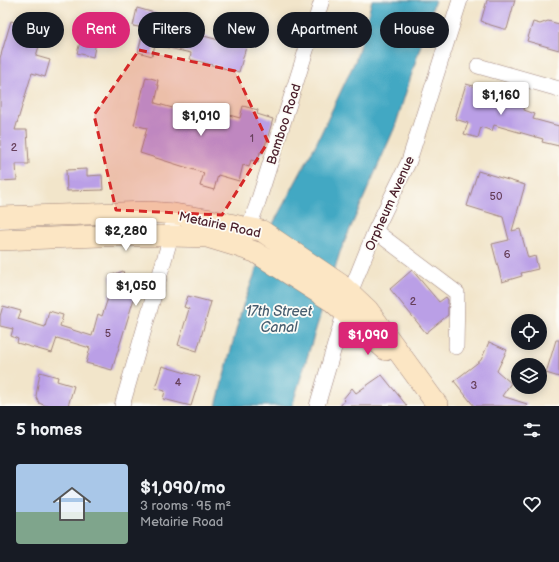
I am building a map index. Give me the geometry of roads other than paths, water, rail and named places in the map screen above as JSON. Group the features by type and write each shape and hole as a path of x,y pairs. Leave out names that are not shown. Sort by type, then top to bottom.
{"main road":[{"name":"Metairie Road","path":"0,217 149,212 206,219 252,240 342,298 368,310 438,406"},
{"name":"Metairie Road","path":"0,240 99,236 172,236 252,240"}],"street":[{"name":"Bamboo Road","path":"252,240 257,205 322,0"},
{"name":"Orpheum Avenue","path":"317,406 342,298 409,161 460,0"},
{"path":"478,66 559,89"},
{"path":"122,406 172,236 174,214"},
{"path":"375,231 457,293 456,347"}],"water":[{"name":"17th Street Canal","path":"372,0 435,0 431,12 380,12 380,48 420,48 395,127 340,252 292,406 216,406 242,308 274,222 316,144 356,59 359,48 372,48 372,12 369,12"}]}
